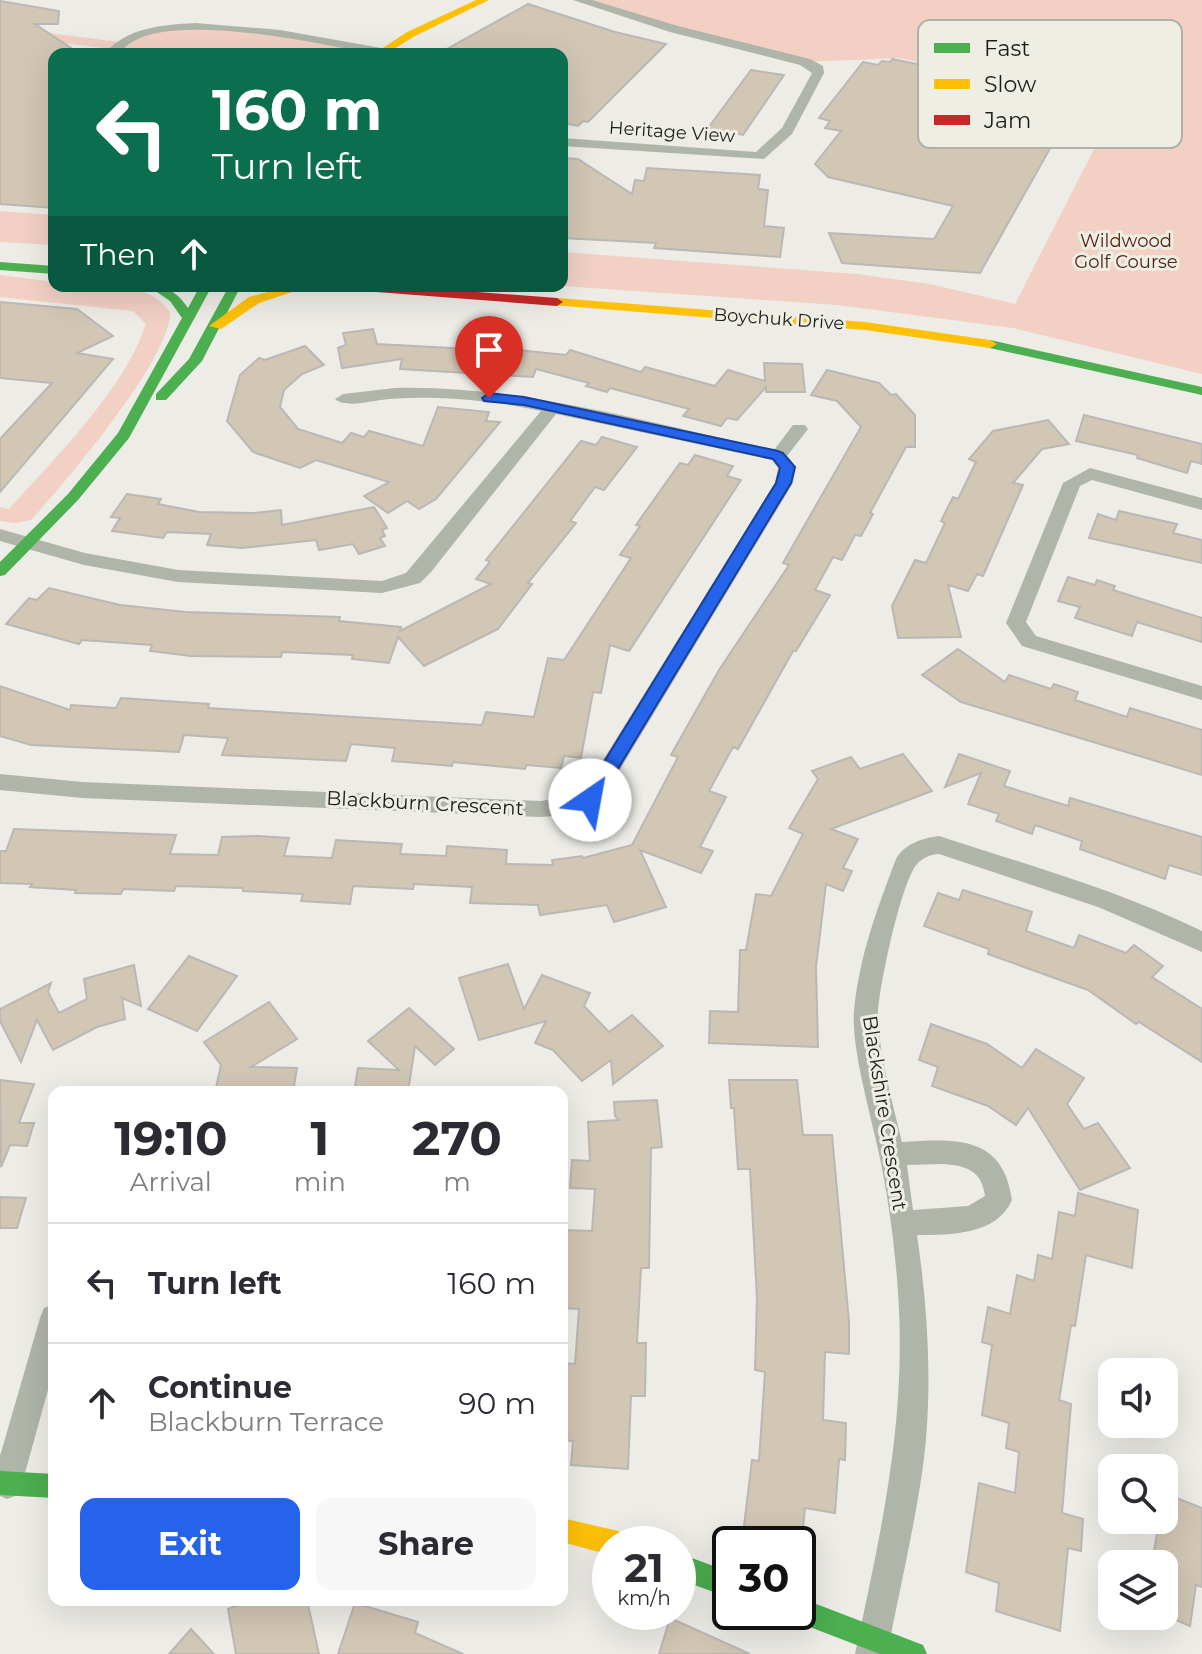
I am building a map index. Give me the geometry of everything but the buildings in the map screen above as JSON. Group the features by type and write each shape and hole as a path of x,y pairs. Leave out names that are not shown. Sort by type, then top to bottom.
{"main road":[{"path":"388,48 484,0"},
{"path":"0,266 48,270"},
{"name":"Boychuk Drive","path":"568,286 806,303"},
{"path":"169,292 183,303 188,318"},
{"path":"0,571 61,510 136,416 203,292"},
{"path":"136,416 170,391 216,326 232,292"},
{"path":"216,326 254,300 283,292"},
{"name":"Boychuk Drive","path":"427,292 865,326 990,343 1202,391"},
{"name":"Boychuk Drive","path":"837,305 998,326"},
{"path":"3,1484 48,1486"},
{"path":"568,1532 592,1538"},
{"path":"816,1619 874,1646 914,1654"}],"street":[{"name":"Heritage View","path":"568,142 759,156 774,148 785,133 818,73 818,69 805,62 674,29 579,0"},
{"path":"115,48 136,32 174,25 271,29 357,48"},
{"path":"343,399 390,393 432,393 524,401 778,456 799,429"},
{"path":"0,535 97,562 178,576 358,587 398,584 413,578 424,568 552,408"},
{"name":"Blackburn Crescent","path":"0,782 69,789 541,809 569,807 590,800 784,483 787,467 778,456"},
{"path":"1202,504 1090,474 1079,477 1072,483 1016,623 1029,641 1202,693"},
{"name":"Blackshire Crescent","path":"874,1646 906,1483 914,1394 912,1293 892,1154 877,1089 866,1014 878,939 907,859 915,851 939,845 1106,901 1173,927 1202,942"},
{"path":"892,1154 962,1154 983,1161 992,1169 999,1185 999,1200 986,1213 903,1223"},
{"path":"3,1484 48,1338"}],"green space":[{"name":"Wildwood Golf Course","path":"582,0 1202,0 1202,374 1013,328 837,305 568,286 568,252 857,274 930,284 1015,304 1095,148 1182,148 1182,20 918,20 918,62 899,58 805,62"},
{"path":"174,25 271,29 352,48 103,48 0,35 0,27 120,42 136,32"},
{"path":"0,211 48,215 48,245 0,242"},
{"path":"0,275 48,281 48,292 142,292 160,301 170,312 166,332 154,358 114,419 31,520 16,523 0,521 0,507 9,509 87,422 122,373 146,324 133,311 0,297"}],"traffic: fast":[{"path":"0,266 48,270"},
{"path":"164,292 175,298 188,318"},
{"path":"0,571 73,497 124,435 203,292"},
{"path":"161,397 195,361 232,292"},
{"path":"990,344 1202,391"},
{"path":"0,1483 48,1486"},
{"path":"696,1573 712,1578"},
{"path":"816,1617 914,1654"}],"traffic: slow":[{"path":"389,48 411,34 484,0"},
{"path":"216,326 254,300 283,292"},
{"path":"557,302 865,326 990,344"},
{"path":"568,1532 592,1538"}],"traffic: jam":[{"path":"428,292 557,302"}],"route":[{"path":"489,398 524,401 778,456 787,467 784,483 590,800"}]}
